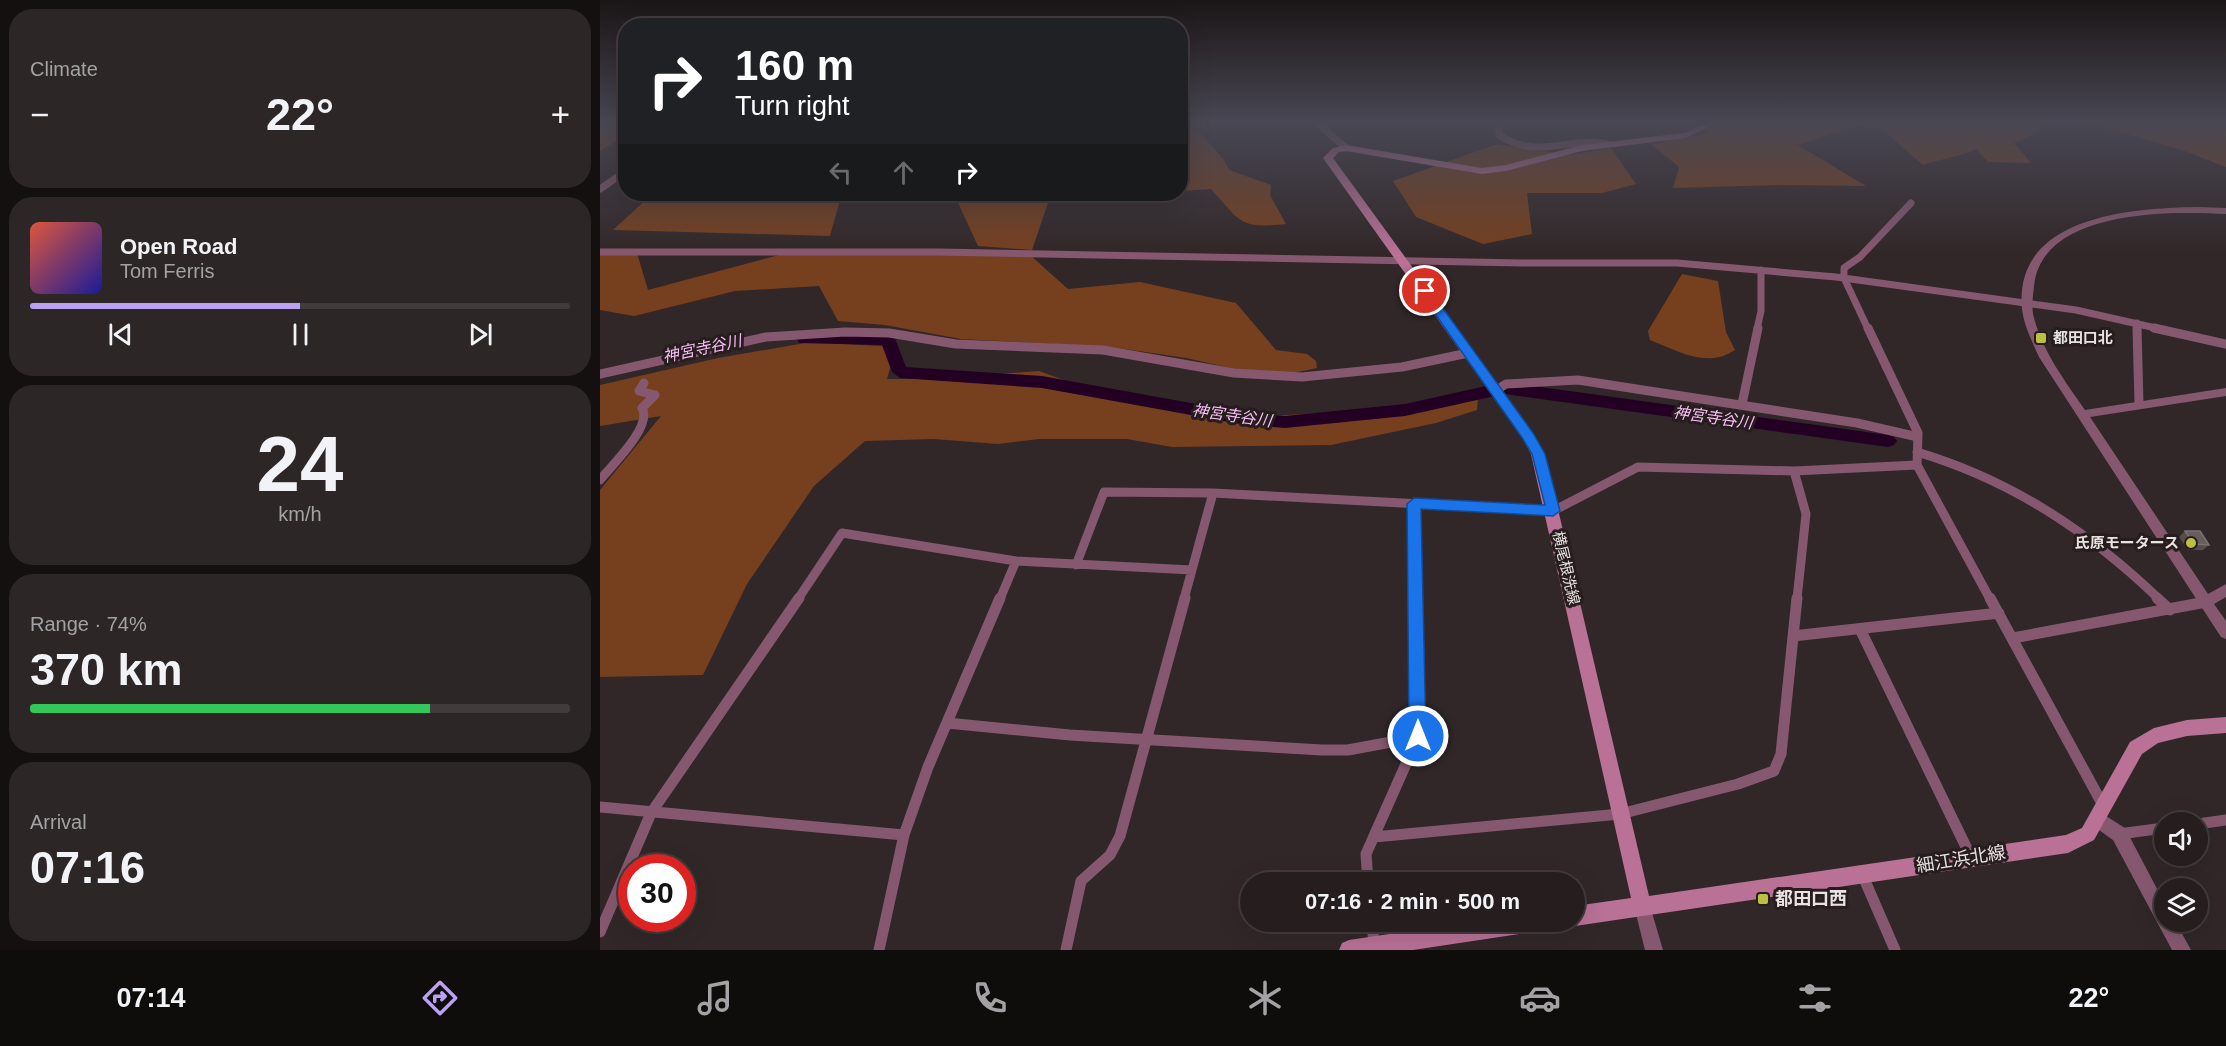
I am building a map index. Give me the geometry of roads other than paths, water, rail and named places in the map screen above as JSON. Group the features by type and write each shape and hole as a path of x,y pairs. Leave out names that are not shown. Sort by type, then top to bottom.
{"main road":[{"name":"横尾根洗線","path":"1331,165 1402,260 1538,454 1553,511 1642,906"},
{"path":"1448,165 1482,171 1515,165"},
{"name":"細江浜北線","path":"1642,906 2068,844 2088,834 2136,748 2154,736 2187,728 2226,725"},
{"path":"1585,915 1642,906"},
{"path":"1349,950 1374,946 1407,945 1479,932"}],"street":[{"path":"600,189 618,177"},
{"path":"1911,203 1860,257 1844,268 1844,278 1918,437 1917,465 2013,639 2101,813 2119,834 2154,899"},
{"path":"2226,211 2164,209 2135,212 2084,225 2048,247 2034,264 2028,282 2026,303 2030,324 2044,357 2226,633"},
{"path":"600,252 940,252 1677,263 1844,278 2026,303 2137,323 2226,344"},
{"path":"1742,404 1761,311 1761,270"},
{"path":"2137,323 2139,404"},
{"path":"600,374 766,337 845,332 888,333 956,344 1103,350 1265,375 1302,376 1367,371 1468,353"},
{"path":"1495,391 1506,384 1578,380 1653,391 1669,396 1742,404 1857,423 1918,437"},
{"path":"600,480 643,427 645,413 642,408 655,395 639,391 644,383"},
{"path":"2083,414 2226,392"},
{"path":"1917,452 1951,460 2031,498 2103,548 2170,610"},
{"path":"1076,565 1104,492 1213,493 1553,511 1638,467 1794,471 1917,465"},
{"path":"1374,837 1620,814 1738,784 1774,771 1781,754 1806,514 1794,471"},
{"path":"1066,950 1081,881 1110,855 1120,836 1213,493"},
{"path":"1367,872 1366,854 1418,736 1414,504"},
{"path":"600,932 651,813 753,668 842,533 1016,561 1192,570"},
{"path":"879,950 904,835 947,723 1016,561"},
{"path":"2013,639 2206,603 2226,590"},
{"path":"1793,636 1999,613"},
{"path":"1860,629 1971,857"},
{"path":"947,723 1070,735 1331,750 1348,750 1418,736"},
{"path":"600,807 904,835"},
{"path":"2208,823 2226,820"},
{"path":"2119,834 2154,829"},
{"path":"1862,874 1895,950"},
{"path":"1642,906 1654,950"},
{"path":"1373,932 1374,946"},
{"path":"2172,932 2182,950"}],"waterway":[{"name":"神宮寺谷川","path":"805,339 888,340 900,372 1042,382 1246,419 1285,422 1405,410 1504,388 1888,441"}],"place":[{"name":"都田口北","path":"2041,338"},
{"name":"氏原モータース","path":"2191,543"},
{"name":"都田口西","path":"1763,899"}]}
